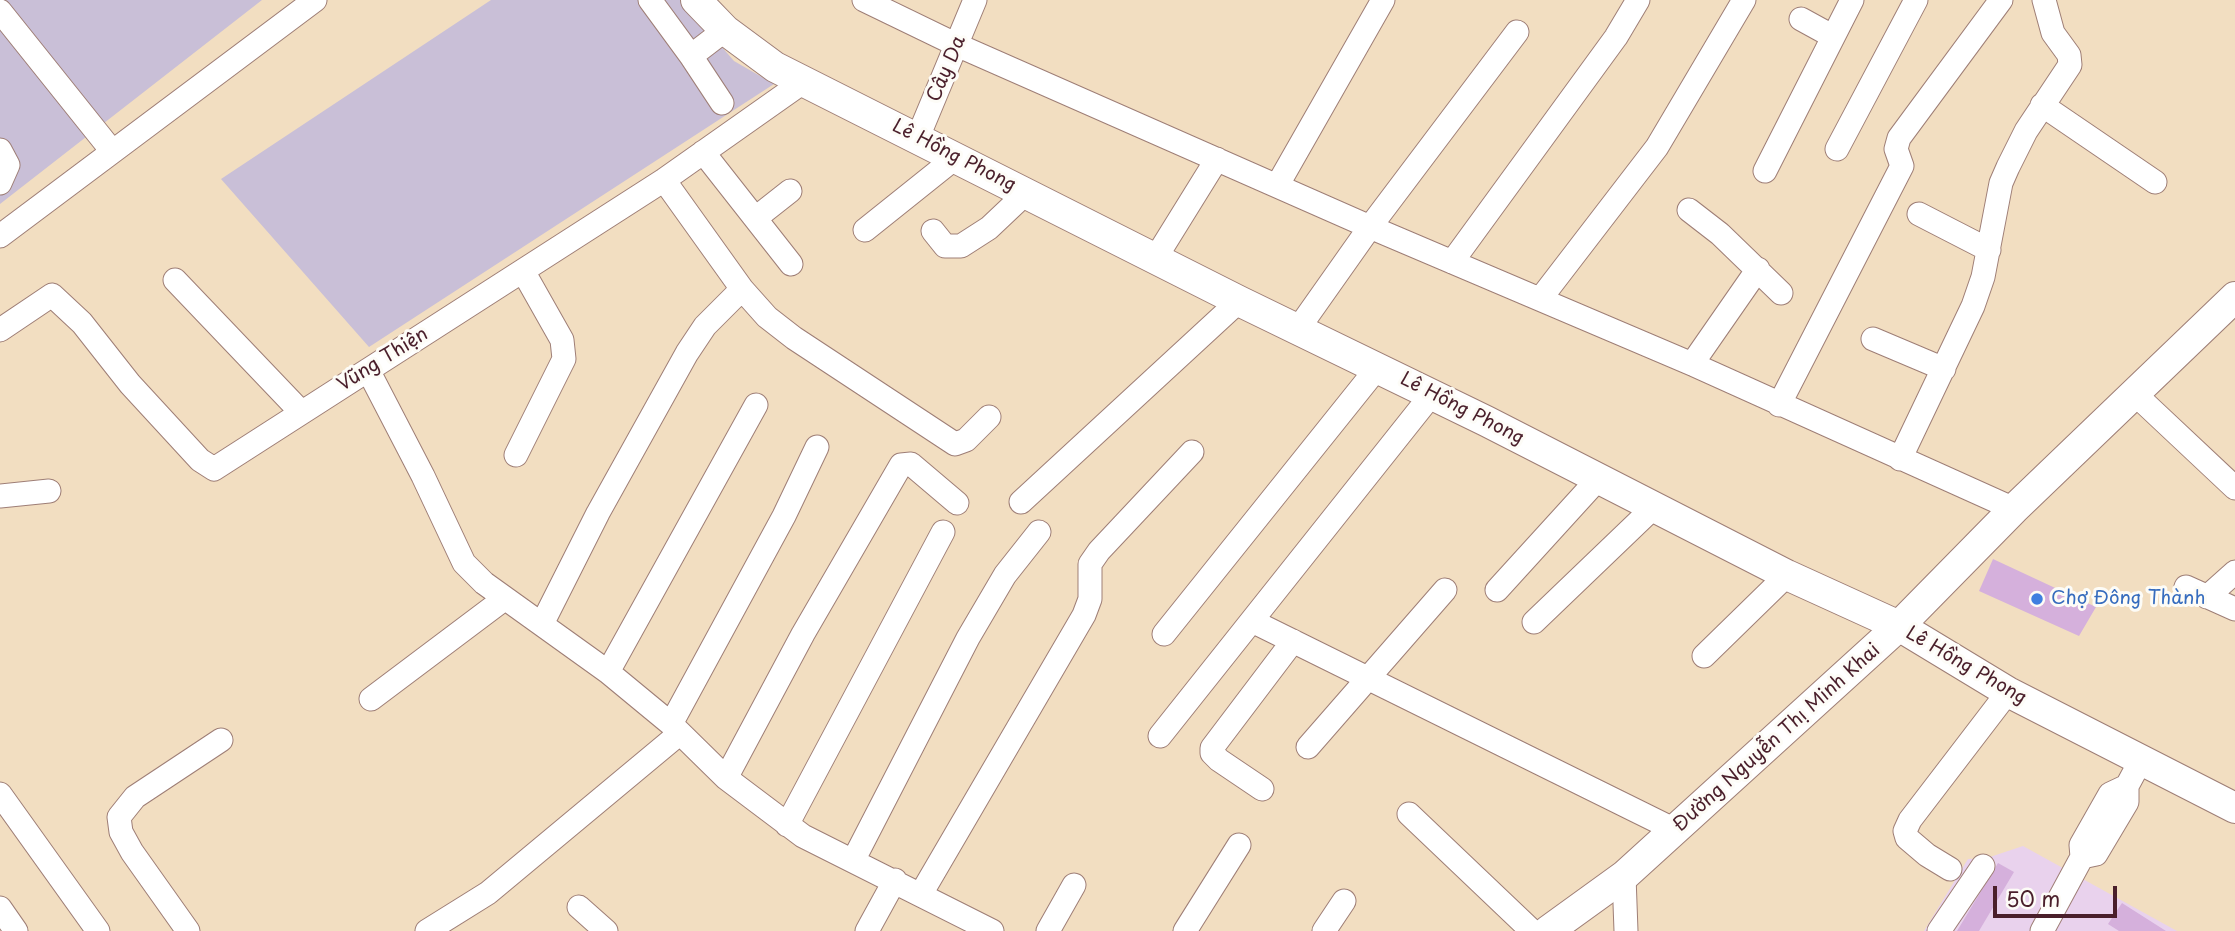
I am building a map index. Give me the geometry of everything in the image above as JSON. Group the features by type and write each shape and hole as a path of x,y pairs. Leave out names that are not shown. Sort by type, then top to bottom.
{"main road":[{"name":"Lê Hồng Phong","path":"696,0 725,30 775,68 918,137 1239,301 1432,394 1787,575 1899,626 2008,692 2235,808"},
{"name":"Đường Nguyễn Thị Minh Khai","path":"1548,931 1623,876 1899,626 2014,509 2136,395 2235,297"}],"street":[{"path":"650,0 722,103"},
{"path":"864,0 957,45 1370,227 1692,364 2014,509"},
{"name":"Cây Da","path":"918,137 975,0"},
{"path":"1276,186 1383,0"},
{"path":"1452,262 1616,37 1638,0"},
{"path":"1541,298 1657,147 1744,0"},
{"path":"1765,171 1852,0"},
{"path":"1837,149 1916,0"},
{"path":"1779,405 1902,166 1895,149 1899,138 2001,0"},
{"path":"1900,459 1973,306 1989,250 2001,183 2026,131 2071,61 2053,33 2044,0"},
{"path":"0,236 306,3"},
{"path":"0,10 112,151"},
{"path":"1801,19 1832,36"},
{"path":"691,56 725,30"},
{"path":"1298,330 1370,227 1517,32"},
{"name":"Vũng Thiện","path":"0,330 52,295 82,323 130,384 209,469 221,465 664,180 803,82"},
{"path":"2042,105 2155,182"},
{"path":"0,150 8,166 0,183"},
{"path":"703,152 757,217 791,264"},
{"path":"865,230 955,158"},
{"path":"1155,259 1216,159"},
{"path":"664,180 742,289 768,317 794,338 956,444 965,440 989,417"},
{"path":"757,217 790,191"},
{"path":"933,232 945,246 961,246 989,228 1026,193"},
{"path":"1689,211 1758,269 1781,293"},
{"path":"1919,214 1989,250"},
{"path":"1692,364 1758,269"},
{"path":"516,455 564,359 565,351 562,340 523,271"},
{"path":"175,280 301,412"},
{"path":"543,622 598,513 687,353 705,326 742,289"},
{"path":"1021,502 1239,301"},
{"path":"1873,339 1944,369"},
{"path":"1164,634 1378,367"},
{"path":"368,370 424,476 464,563 504,599 543,622 608,672 675,729 726,778 787,825 815,842 895,880 976,928"},
{"path":"1160,736 1432,394"},
{"path":"2136,395 2235,488"},
{"path":"608,672 756,405"},
{"path":"427,931 473,904 675,729 817,447"},
{"path":"920,894 1084,615 1090,599 1090,564 1192,452"},
{"path":"726,778 823,598 901,465 911,464 957,503"},
{"path":"1497,590 1599,478"},
{"path":"0,496 50,491"},
{"path":"1534,622 1655,506"},
{"path":"787,825 943,531"},
{"path":"854,859 968,638 1005,575 1039,531"},
{"path":"2207,597 2235,572"},
{"path":"1704,656 1787,575"},
{"path":"2186,587 2235,610"},
{"path":"1308,747 1350,702 1366,676 1445,590"},
{"path":"371,699 504,599"},
{"path":"1252,621 1675,830"},
{"path":"1262,789 1219,760 1212,753 1212,748 1293,641"},
{"path":"1950,869 1927,855 1907,838 1905,831 1910,820 2008,692"},
{"path":"188,931 132,852 121,832 119,817 126,804 135,797 221,740"},
{"path":"2042,931 2082,857 2096,854 2127,802 2127,786 2141,760"},
{"path":"0,794 98,931"},
{"path":"1409,814 1532,931"},
{"path":"1185,931 1239,845"},
{"path":"1939,931 1983,866"},
{"path":"1623,876 1626,931"},
{"path":"867,931 895,880"},
{"path":"1048,931 1074,885"},
{"path":"1324,931 1344,901"},
{"path":"579,907 606,931"},
{"path":"0,908 16,931"}],"shaded area":[{"path":"0,0 262,0 0,204"},
{"path":"491,0 681,0 734,61 774,84 369,347 221,179"},
{"path":"2023,846 2177,931 1924,931 1968,859 1987,858"}],"building":[{"name":"Chợ Đông Thành","path":"1993,559 2096,607 2079,636 1979,591"},
{"path":"1998,863 2014,872 1979,931 1957,931"},
{"path":"2122,903 2166,931 2119,931 2108,924"}],"place":[{"name":"Chợ Đông Thành","path":"2037,599"}]}
